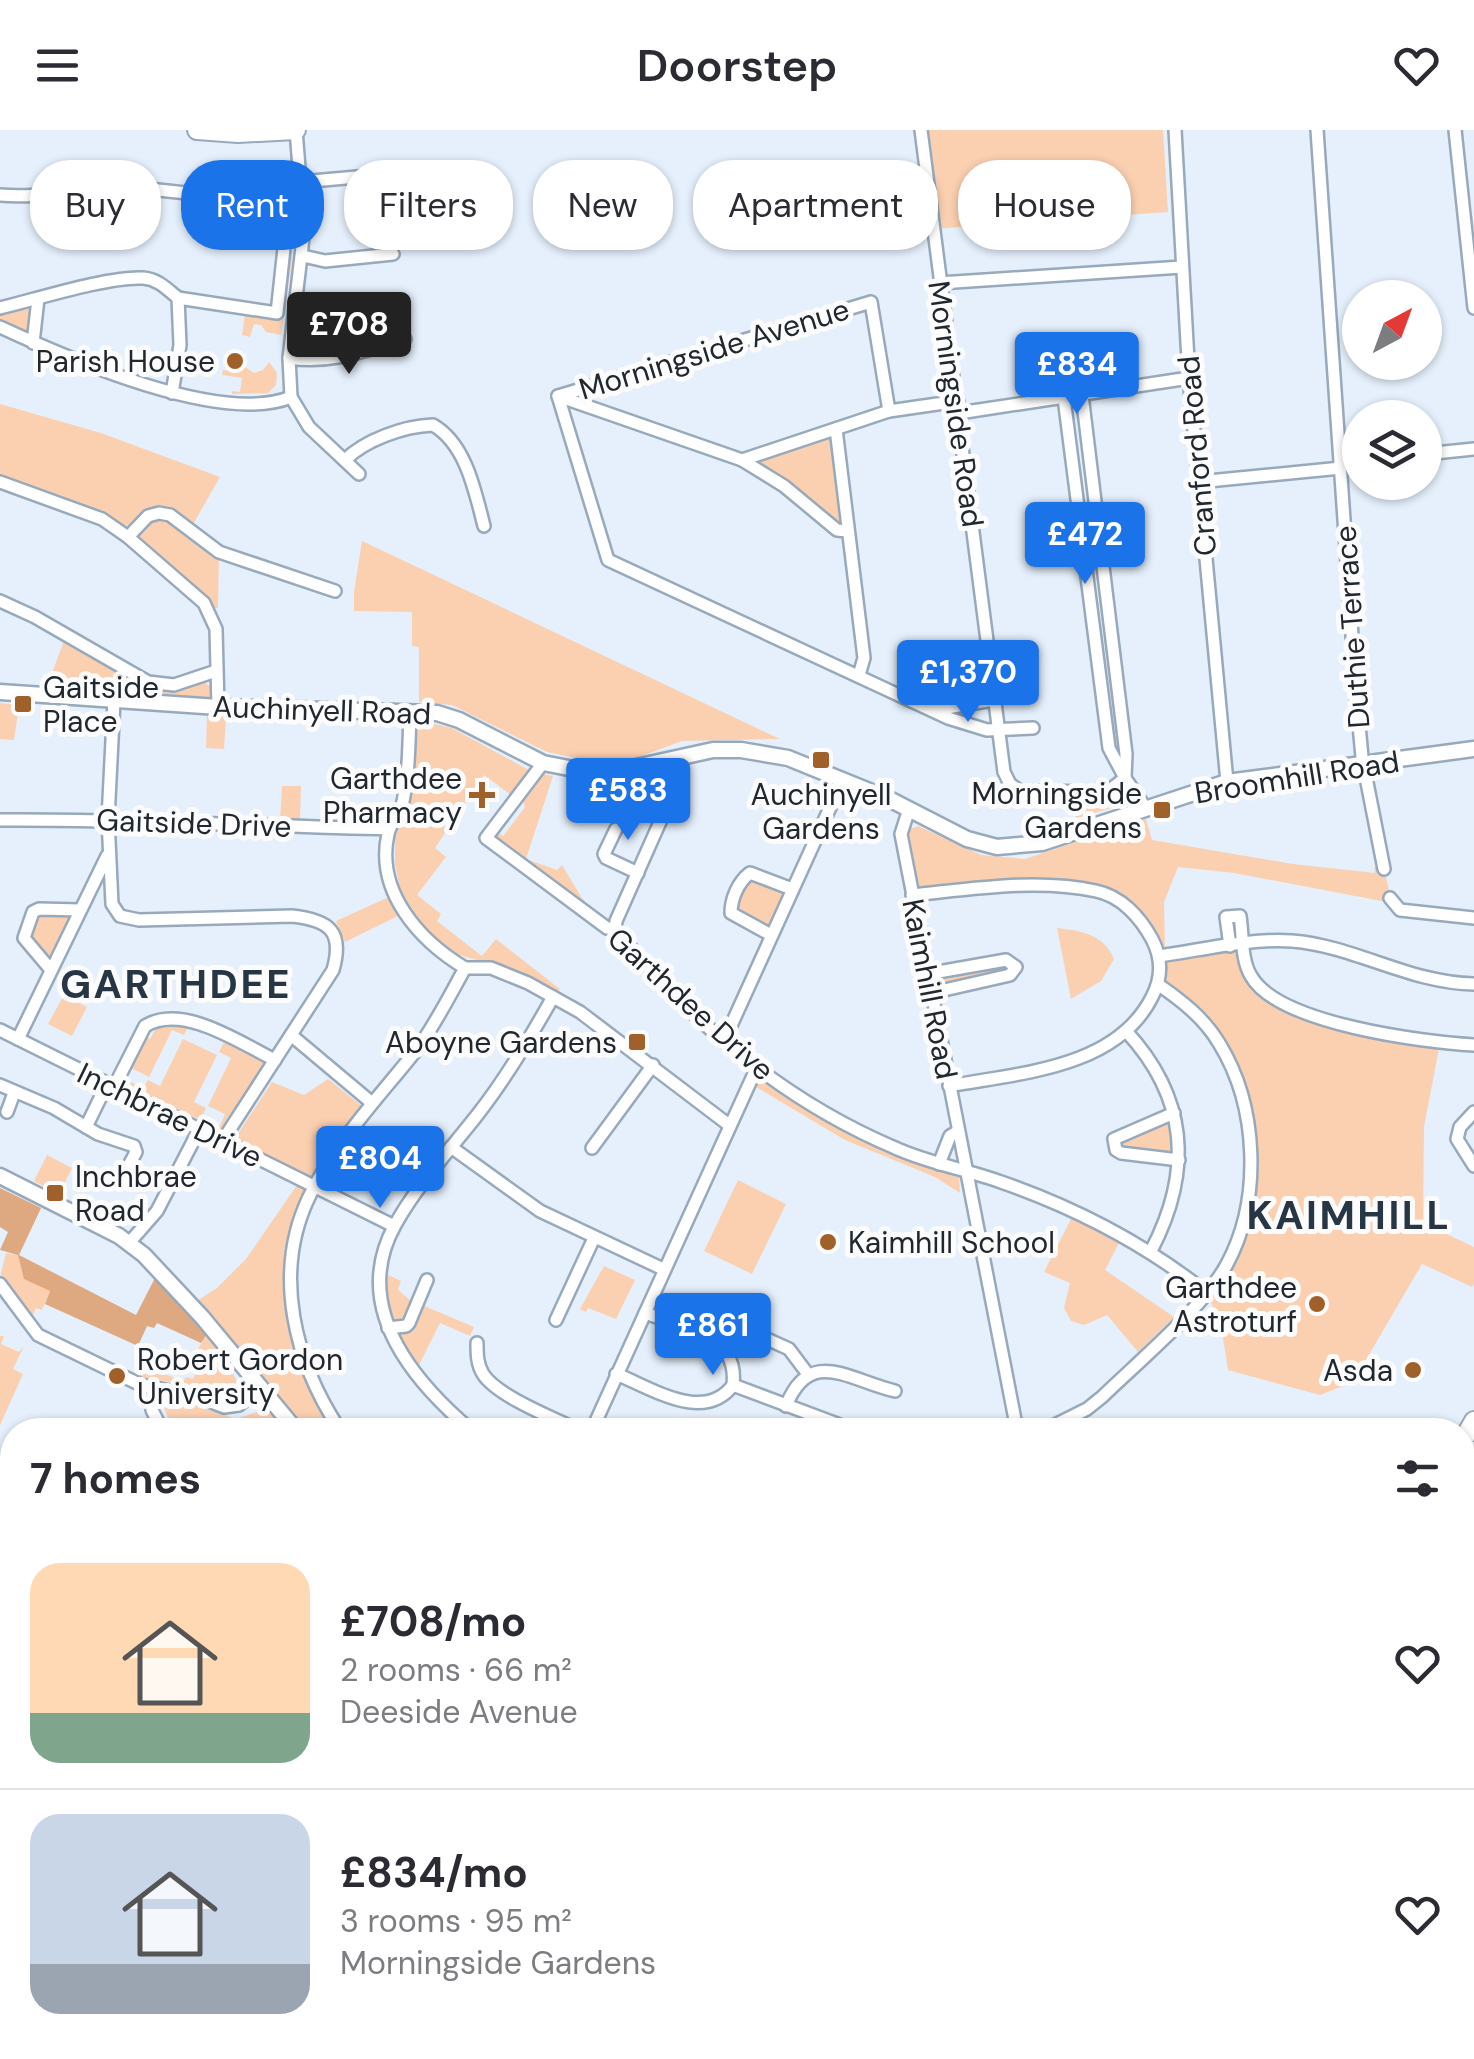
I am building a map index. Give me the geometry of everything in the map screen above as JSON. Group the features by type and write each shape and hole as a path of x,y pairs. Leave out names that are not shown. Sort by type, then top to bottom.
{"main road":[{"path":"197,130 296,130"}],"street":[{"path":"296,130 299,160"},
{"name":"Morningside Road","path":"920,130 1004,772 1010,784 1020,790 1098,792 1111,789 1124,778"},
{"name":"Cranford Road","path":"1175,130 1189,378 1227,782"},
{"name":"Duthie Terrace","path":"1317,130 1363,764 1384,868"},
{"path":"1455,130 1474,308"},
{"path":"0,196 132,188 181,192"},
{"path":"0,308 146,278 178,298 277,313 285,250"},
{"path":"302,250 289,358 291,396 308,427 360,474"},
{"path":"302,256 325,262 394,254"},
{"path":"940,283 1182,267"},
{"path":"172,393 180,345 178,298"},
{"path":"33,343 38,299"},
{"name":"Morningside Avenue","path":"889,410 871,302 558,396 608,560 968,724 998,730 1033,728"},
{"path":"0,328 172,393 276,403 291,396"},
{"path":"289,358 337,359 405,339"},
{"path":"742,460 889,410 1064,398 1189,378"},
{"path":"1082,395 1126,754 1124,778"},
{"path":"558,396 742,460 794,494 837,530 847,532"},
{"path":"1064,398 1109,748 1145,807"},
{"path":"344,460 358,446 420,425 433,425 454,442 474,484 484,526"},
{"path":"836,429 864,658 859,675"},
{"path":"1442,452 1474,449"},
{"path":"1198,482 1341,468"},
{"path":"0,482 89,512 128,537 210,611 217,635 218,707"},
{"path":"128,537 148,516 170,515 219,552 335,590"},
{"path":"1082,536 1099,534"},
{"path":"0,601 36,616 145,680 174,685 216,671"},
{"path":"1098,656 1114,654"},
{"path":"141,702 145,680"},
{"name":"Auchinyell Road","path":"0,692 218,707 448,716 543,764 579,770 612,772 713,750 741,750 788,758 842,778 967,839 996,847 1042,842 1145,807"},
{"path":"935,710 993,700"},
{"path":"114,701 108,820 112,904 120,916 139,920 292,916 317,919 332,931 338,953 333,970 223,1140"},
{"path":"410,712 402,805 389,830 387,862 405,916 422,937 465,968 491,968 553,997 611,1033 729,1124"},
{"name":"Broomhill Road","path":"1145,807 1227,782 1474,749"},
{"path":"616,929 616,920 680,776 679,757"},
{"name":"Garthdee Drive","path":"543,764 486,838 603,926 616,929 684,1006 757,1067 851,1128 896,1149 965,1170 1080,1214 1152,1251 1207,1292"},
{"path":"724,1040 842,778"},
{"name":"Kaimhill Road","path":"910,809 901,834 1015,1418"},
{"name":"Gaitside Drive","path":"0,820 389,830"},
{"path":"616,829 604,854 606,858 638,873"},
{"path":"18,1039 109,852"},
{"path":"771,935 731,914 731,904 742,880 750,873 792,889"},
{"path":"912,895 998,887 1094,890 1123,903 1136,916 1160,956 1159,985 1150,1003 1126,1031 1098,1049 1058,1066 949,1086"},
{"path":"1390,898 1400,910 1474,918"},
{"path":"51,970 24,938 33,912 80,910"},
{"path":"1160,956 1292,941 1331,949 1416,977 1474,984"},
{"path":"1237,945 1257,984 1305,1012 1364,1030 1440,1043 1474,1044"},
{"path":"928,974 1006,960 1016,966 1010,976 931,993"},
{"path":"333,1418 310,1378 294,1324 291,1269 297,1232 314,1188 335,1152 420,1045 465,968"},
{"path":"1069,1418 1102,1397 1207,1292 1227,1264 1242,1232 1250,1180 1249,1134 1232,1070 1219,1043 1200,1018 1159,985"},
{"path":"458,1418 427,1390 388,1328 380,1284 385,1250 394,1226 514,1066 553,997"},
{"path":"86,1128 145,1026 155,1021 196,1021 274,1060"},
{"name":"Inchbrae Drive","path":"0,1030 394,1226"},
{"path":"1126,1031 1158,1070 1174,1113 1179,1160 1170,1209 1152,1251"},
{"path":"291,1035 372,1103"},
{"path":"592,1148 653,1065"},
{"path":"597,1418 757,1067"},
{"path":"0,1086 54,1108 86,1128 134,1146 136,1152 124,1173"},
{"path":"8,1112 14,1093"},
{"path":"1474,1112 1460,1126 1457,1140 1474,1166"},
{"path":"1174,1113 1114,1139 1116,1150 1121,1153 1179,1160"},
{"path":"129,1243 158,1210 200,1130"},
{"path":"940,1164 950,1136 957,1132"},
{"path":"452,1148 517,1197 664,1269"},
{"path":"0,1176 129,1243 172,1284 286,1418"},
{"path":"556,1320 594,1238"},
{"path":"388,1328 406,1326 427,1280"},
{"path":"0,1284 38,1335 156,1390 183,1392 224,1408 238,1405 261,1387"},
{"path":"616,1374 698,1405 715,1402 733,1385 732,1358 721,1344 645,1313"},
{"path":"758,1335 799,1359 807,1373"},
{"path":"477,1343 484,1376 556,1418"},
{"path":"769,1358 776,1343"},
{"path":"786,1406 807,1373 834,1372 895,1392"},
{"path":"858,1400 864,1384"},
{"path":"733,1385 807,1418"},
{"path":"156,1390 152,1410 156,1418"}],"shaded area":[{"path":"921,130 1163,130 1168,212 1131,215 1131,160 958,160 958,227 938,229 938,160 925,160"},
{"path":"286,250 292,250 281,335 254,324 250,337 242,335 245,314 278,319"},
{"path":"31,308 29,333 0,321 0,315"},
{"path":"246,362 245,367 254,373 269,362 277,373 276,385 268,393 232,394 240,392 242,378 222,375 223,370 233,371 234,364"},
{"path":"0,404 101,433 220,477 192,526 180,515 166,510 121,526 99,513 0,477"},
{"path":"830,439 841,523 838,525 759,462"},
{"path":"161,517 175,521 219,555 218,608 213,608 142,544 143,525"},
{"path":"362,541 780,739 682,741 639,757 596,762 547,752 452,705 419,702 419,647 412,646 412,612 354,611"},
{"path":"65,638 138,681 136,693 58,688 52,673"},
{"path":"200,679 212,688 209,698 147,694 153,688"},
{"path":"0,703 19,705 14,740 0,739"},
{"path":"207,716 226,717 224,749 206,748"},
{"path":"426,722 452,728 529,770 511,795 484,775 435,848 446,857 417,895 441,914 437,921 482,956 496,939 560,989 557,993 517,971 459,955 427,933 401,893 395,836 410,806 417,732"},
{"path":"540,773 553,776 526,859 557,870 562,865 585,903 578,903 494,838 495,831 503,836 525,807 522,798"},
{"path":"282,786 301,786 300,820 280,821"},
{"path":"1125,794 1125,804 1077,818 1057,801 1098,799"},
{"path":"1146,819 1152,840 1293,864 1375,873 1374,867 1384,869 1392,903 1234,873 1178,867 1164,902 1165,950 1142,915 1103,889 915,890 903,836 918,826 981,855 1025,859"},
{"path":"748,878 785,888 767,929 737,914 735,903"},
{"path":"391,896 400,915 345,942 336,921"},
{"path":"66,913 70,917 51,957 45,956 29,938 37,914"},
{"path":"1057,928 1098,939 1114,959 1101,981 1071,999"},
{"path":"1244,944 1251,976 1305,1011 1440,1043 1424,1127 1423,1223 1474,1247 1474,1284 1472,1287 1422,1264 1353,1382 1320,1395 1228,1370 1221,1325 1207,1293 1241,1231 1249,1134 1219,1043 1159,985 1159,956"},
{"path":"1009,965 1010,970 937,989 935,977"},
{"path":"64,995 87,1007 72,1036 48,1024"},
{"path":"159,1023 190,1023 184,1035 172,1030 149,1077 131,1068 125,1079 143,1088 148,1080 160,1086 183,1039 217,1055 194,1102 206,1108 202,1117 220,1126 225,1114 208,1106 231,1058 219,1052 226,1038 267,1059 268,1064 224,1131 119,1082 142,1035 150,1039"},
{"path":"328,1079 362,1106 317,1173 308,1177 237,1140 272,1082 304,1095"},
{"path":"764,1080 858,1136 959,1178 960,1193 935,1177 845,1140 756,1087 758,1081"},
{"path":"1169,1121 1172,1156 1119,1148 1119,1140"},
{"path":"47,1155 72,1168 59,1194 34,1181"},
{"path":"738,1180 786,1204 752,1274 704,1251"},
{"path":"297,1185 305,1188 287,1290 332,1418 298,1418 198,1300 217,1288 246,1259"},
{"path":"0,1188 41,1208 19,1255 136,1315 157,1274 207,1334 201,1343 157,1323 154,1328 147,1326 138,1346 45,1304 50,1291 24,1279 18,1255 0,1250 8,1232 0,1227"},
{"path":"1072,1217 1120,1241 1105,1270 1174,1317 1138,1352 1107,1315 1084,1325 1071,1321 1064,1308 1070,1283 1044,1272"},
{"path":"6,1253 18,1255 50,1291 42,1310 36,1308 31,1320 36,1325 30,1321 0,1277"},
{"path":"604,1266 635,1280 616,1319 588,1308 586,1312 580,1309"},
{"path":"388,1275 401,1281 398,1290 410,1300 474,1327 470,1336 440,1323 418,1367 391,1312"},
{"path":"207,1334 236,1379 237,1386 230,1396 136,1375 138,1371 151,1376 155,1369 183,1382 186,1377 193,1379 205,1353 198,1349"},
{"path":"0,1336 4,1336 1,1344 19,1352 24,1346 13,1369 23,1374 0,1418"},
{"path":"182,1401 234,1418 168,1418 165,1402"},
{"path":"261,1410 274,1418 240,1418"}],"place":[{"name":"Parish House","path":"235,361"},
{"name":"Gaitside Place","path":"23,704"},
{"name":"Auchinyell Gardens","path":"821,760"},
{"name":"Garthdee Pharmacy","path":"482,795"},
{"name":"Morningside Gardens","path":"1162,810"},
{"name":"Aboyne Gardens","path":"637,1042"},
{"name":"Inchbrae Road","path":"55,1193"},
{"name":"Kaimhill School","path":"828,1242"},
{"name":"Garthdee Astroturf","path":"1317,1304"},
{"name":"Asda","path":"1413,1370"},
{"name":"Robert Gordon University","path":"117,1376"}],"district":[{"name":"GARTHDEE","path":"176,984"},
{"name":"KAIMHILL","path":"1349,1215"}]}
